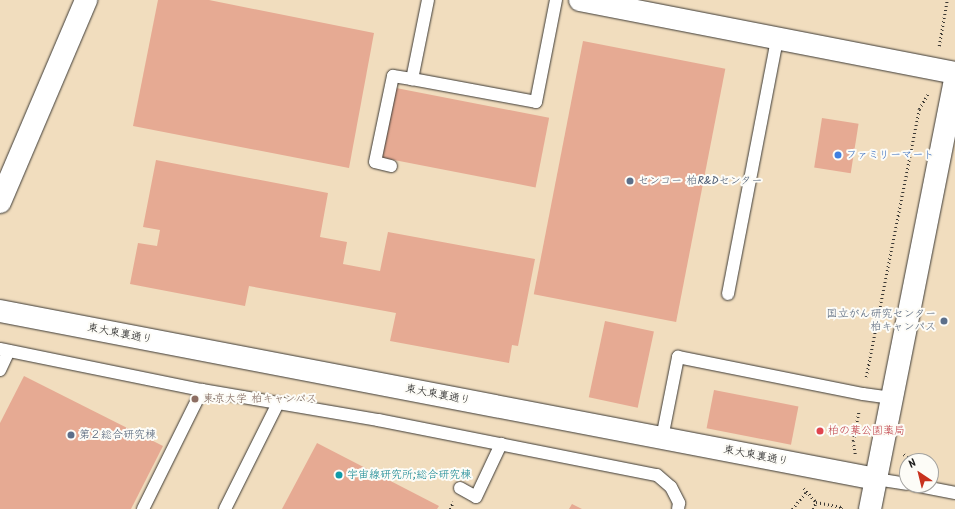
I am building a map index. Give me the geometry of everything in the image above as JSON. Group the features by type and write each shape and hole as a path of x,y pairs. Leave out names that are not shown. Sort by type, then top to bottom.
{"street":[{"path":"0,202 86,0"},
{"path":"580,0 955,73"},
{"path":"870,509 955,80"},
{"name":"東大東裏通り","path":"0,311 876,479"}],"lane":[{"path":"412,79 428,0"},
{"path":"391,166 375,162 393,76 536,102 556,0"},
{"path":"728,294 777,39"},
{"path":"0,370 4,350 202,390 501,444 657,475 671,487 679,503 678,509"},
{"path":"662,438 678,357 863,394 892,398"},
{"path":"143,509 202,390"},
{"path":"225,509 278,403"},
{"path":"460,488 476,497 501,444"},
{"path":"876,479 899,483"},
{"path":"939,490 955,493"}],"path":[{"path":"939,46 948,0"},
{"path":"856,456 854,441 918,109 930,91"},
{"path":"792,509 807,491"},
{"path":"813,509 816,502"}],"building":[{"path":"158,0 209,0 374,33 349,168 133,126"},
{"name":"センコー 柏R&Dセンター","path":"583,41 725,69 676,322 534,294"},
{"path":"396,88 549,118 536,187 382,158"},
{"path":"822,118 859,124 851,173 814,167"},
{"path":"156,160 328,193 320,237 347,242 343,264 380,271 388,232 535,259 518,346 512,345 509,363 390,341 396,313 249,286 245,306 130,284 138,243 157,246 160,230 143,227"},
{"path":"605,321 654,331 638,408 589,397"},
{"name":"第２総合研究棟","path":"24,376 163,446 131,509 0,509 0,423"},
{"path":"714,390 798,406 791,445 707,428"},
{"name":"宇宙線研究所;総合研究棟","path":"317,443 439,506 437,509 282,509"},
{"path":"572,504 582,509 569,509"}],"place":[{"name":"ファミリーマート","path":"838,155"},
{"name":"センコー 柏R&Dセンター","path":"630,181"},
{"name":"国立がん研究センター 柏キャンパス","path":"944,321"},
{"name":"東京大学 柏キャンパス","path":"195,399"},
{"name":"柏の葉公園薬局","path":"820,431"},
{"name":"第２総合研究棟","path":"71,435"},
{"name":"宇宙線研究所;総合研究棟","path":"339,475"}]}
